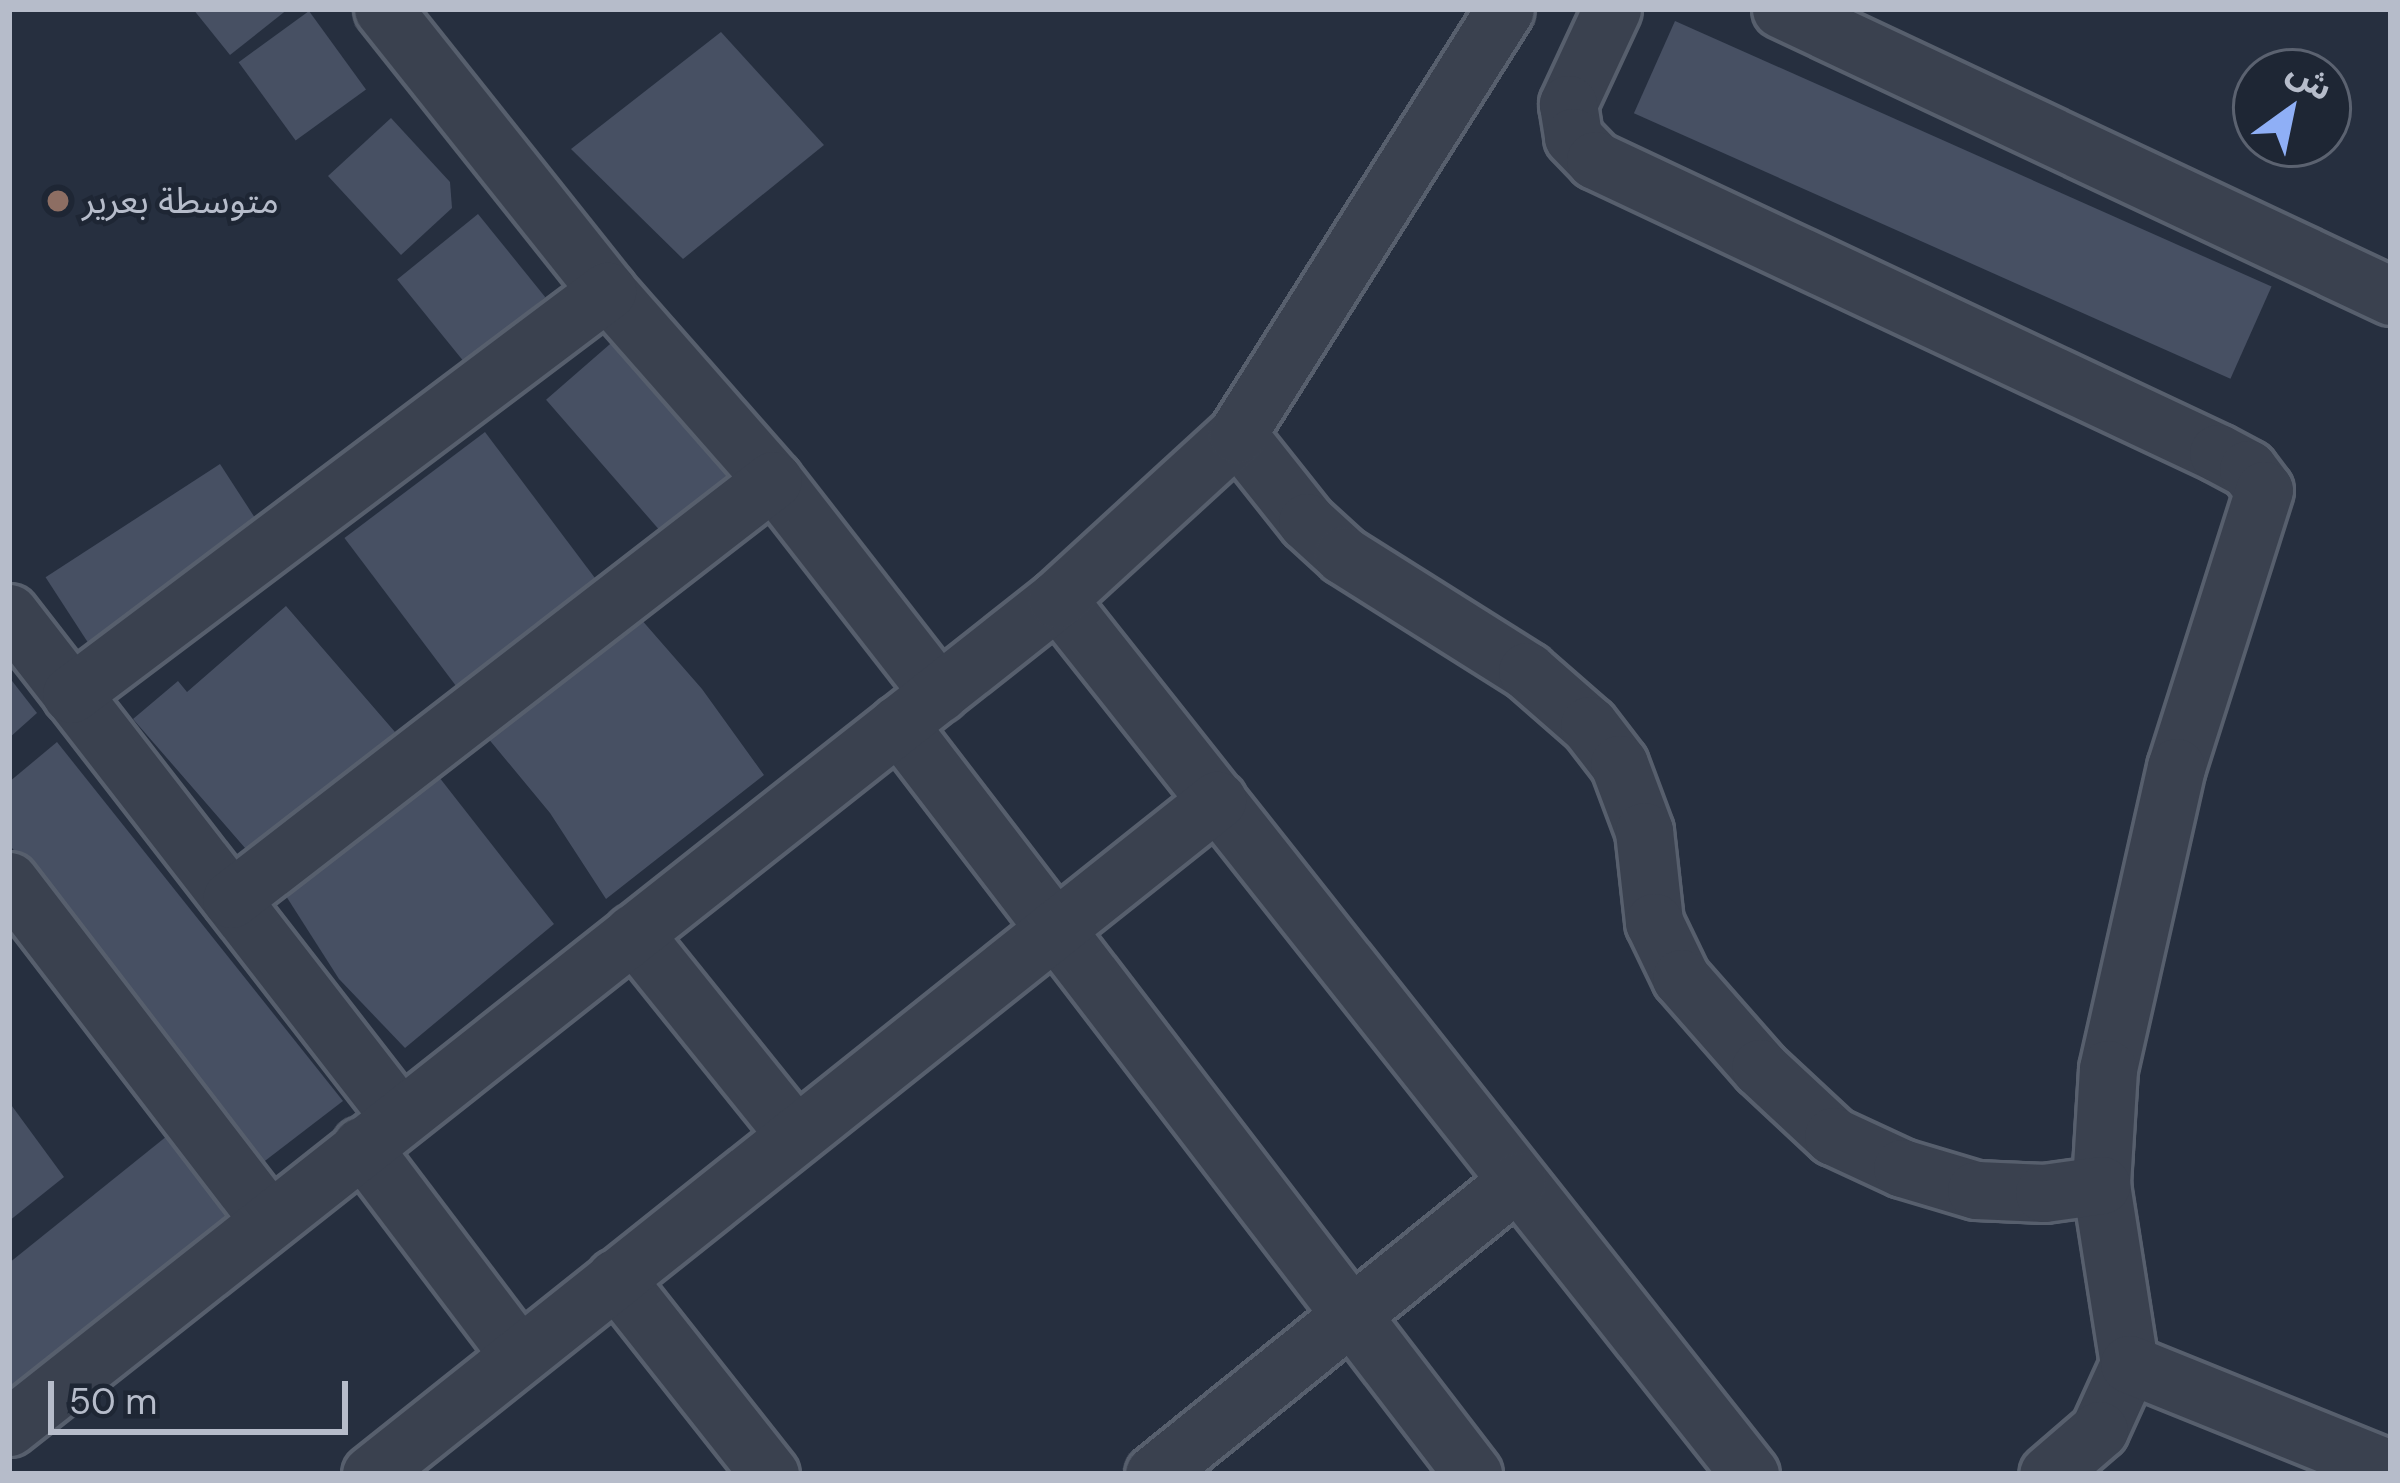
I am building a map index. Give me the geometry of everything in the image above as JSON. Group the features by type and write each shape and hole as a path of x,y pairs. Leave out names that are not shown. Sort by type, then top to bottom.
{"street":[{"path":"383,9 607,290 773,480 1052,927 1349,1314 1461,1470"},
{"path":"9,1427 1057,599 1238,434 1504,9"},
{"path":"1612,9 1568,104 1573,137 1595,160 2218,453 2248,469 2264,490 2176,767 2108,1069 2101,1185 2129,1364 2104,1452 2048,1474"},
{"path":"1780,9 1855,24 2391,296"},
{"path":"71,694 607,290"},
{"path":"1238,434 1307,522 1343,555 1527,671 1589,725 1619,764 1645,831 1654,922 1682,978 1760,1068 1833,1136 1902,1168 1976,1190 2044,1192 2101,1185"},
{"path":"231,899 773,480"},
{"path":"1057,599 1750,1474"},
{"path":"9,613 231,899 519,1355"},
{"path":"371,1474 794,1132 1217,800"},
{"path":"9,881 268,1218"},
{"path":"633,933 794,1132"},
{"path":"1154,1474 1517,1181"},
{"path":"615,1277 770,1474"},
{"path":"2129,1364 2391,1470"}],"building":[{"path":"193,9 288,9 230,55"},
{"path":"309,11 366,89 296,141 239,62"},
{"path":"1675,21 2272,287 2230,379 1634,113"},
{"path":"721,32 824,145 683,259 571,149"},
{"path":"391,118 450,182 452,208 401,255 328,176"},
{"path":"478,214 545,297 465,363 397,279"},
{"path":"617,338 736,475 665,536 546,400"},
{"path":"485,432 598,582 458,688 344,538"},
{"path":"220,464 263,530 89,644 46,577"},
{"path":"286,606 395,732 252,856 133,719 178,681 187,692"},
{"path":"640,618 702,689 764,775 606,899 550,813 487,737"},
{"path":"9,677 37,713 9,738"},
{"path":"57,742 343,1101 257,1167 9,844 9,782"},
{"path":"439,777 554,924 405,1048 339,979 286,896"},
{"path":"9,1102 64,1177 9,1221"},
{"path":"167,1136 229,1219 9,1395 9,1263"}],"place":[{"name":"متوسطة بعرير","path":"58,201"}]}
